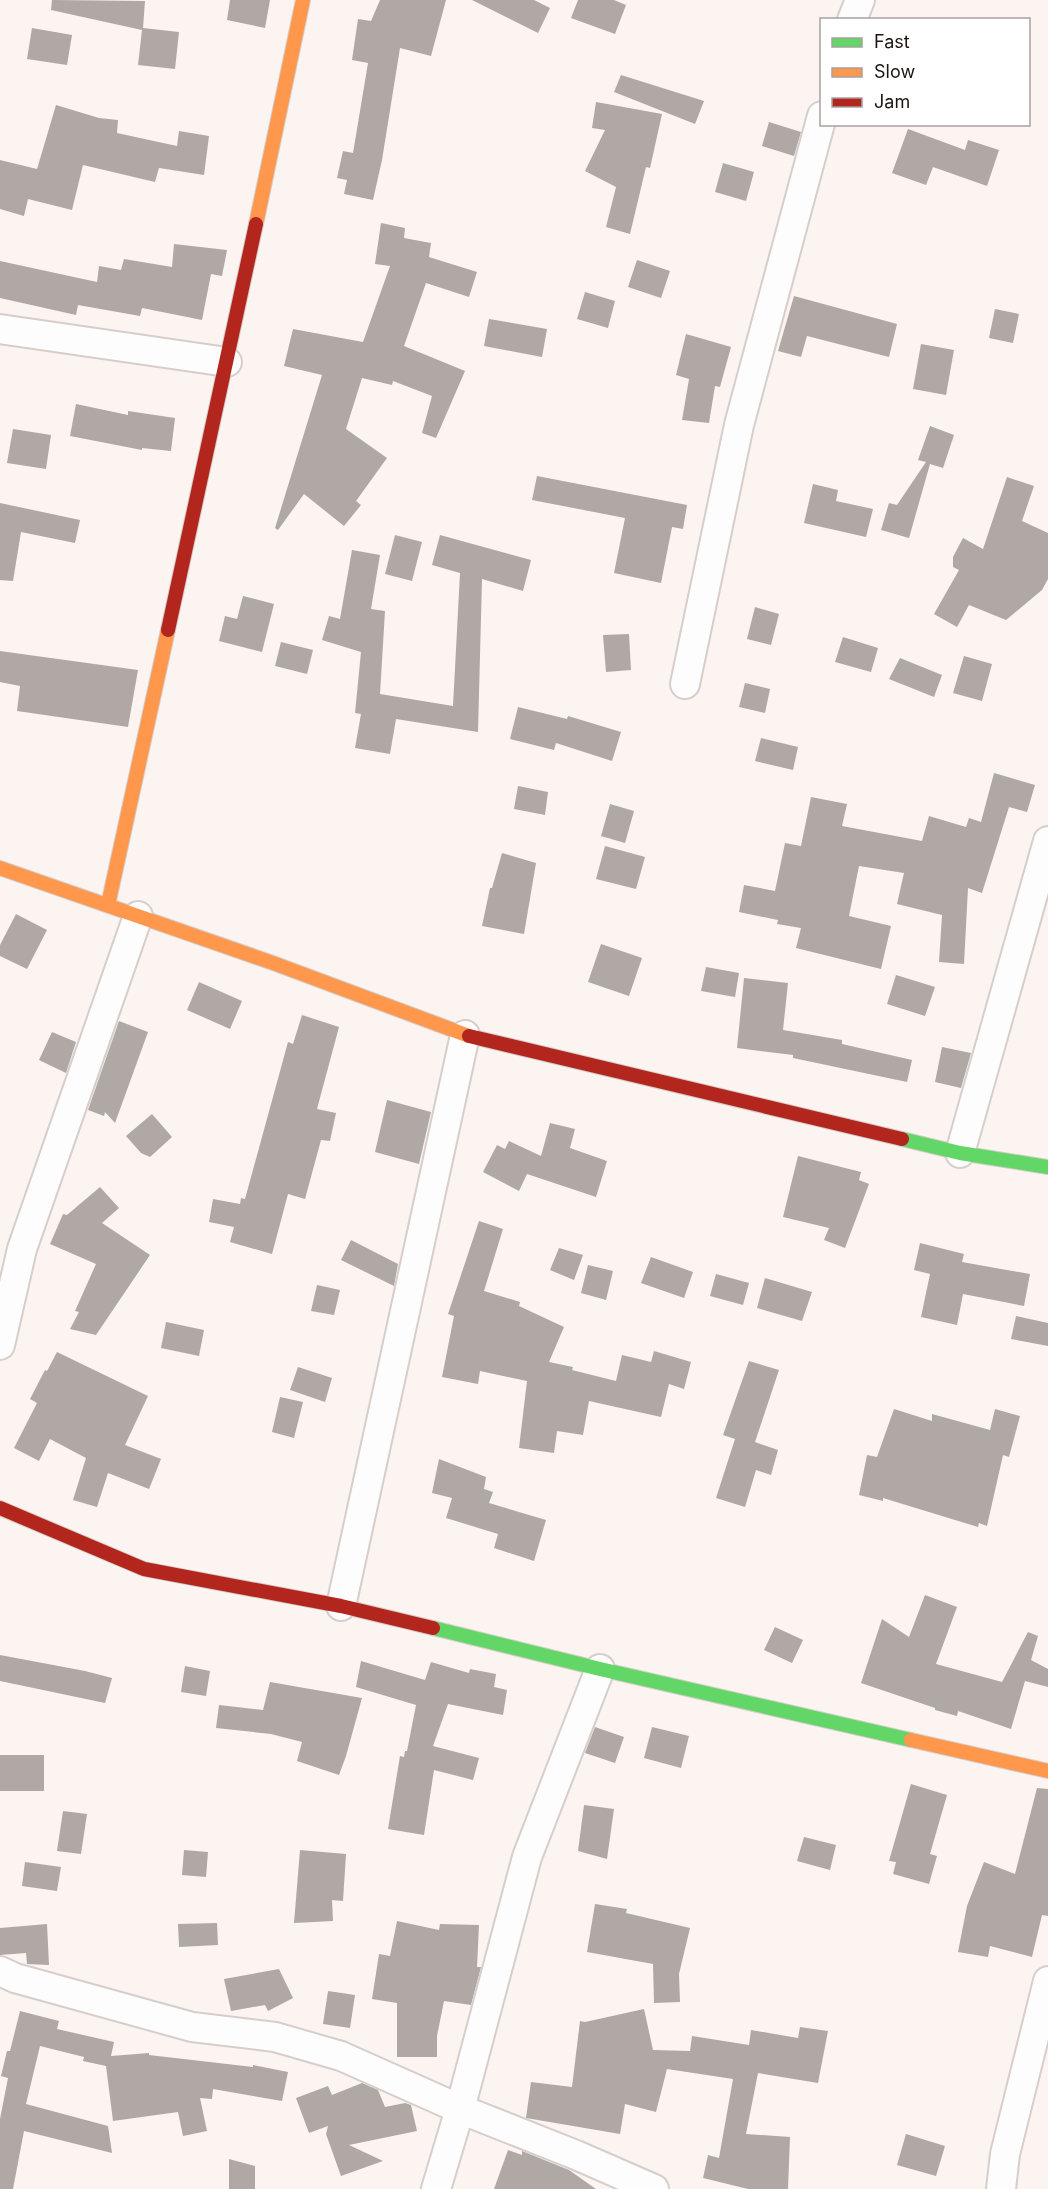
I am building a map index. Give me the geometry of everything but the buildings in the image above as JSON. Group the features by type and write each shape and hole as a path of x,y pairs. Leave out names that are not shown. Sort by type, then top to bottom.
{"street":[{"path":"108,905 227,362 303,0"},
{"path":"853,18 860,0"},
{"path":"685,684 739,425 820,123"},
{"path":"0,329 227,362"},
{"path":"960,1153 1048,841"},
{"path":"0,868 273,963 465,1035 960,1153 1048,1167"},
{"path":"0,1345 22,1249 138,916"},
{"path":"341,1606 465,1035"},
{"path":"0,1509 144,1569 341,1606 600,1669 1048,1771"},
{"path":"436,2189 460,2109 527,1857 600,1669"},
{"path":"0,1971 15,1978 192,2027 275,2037 341,2056 639,2186"},
{"path":"1001,2189 1005,2154 1048,1981"}],"traffic: fast":[{"path":"902,1139 960,1153 1048,1167"},
{"path":"433,1628 600,1669 911,1740"}],"traffic: slow":[{"path":"256,224 303,0"},
{"path":"108,905 168,630"},
{"path":"0,868 273,963 469,1036"},
{"path":"911,1740 1048,1771"}],"traffic: jam":[{"path":"168,630 256,224"},
{"path":"469,1036 902,1139"},
{"path":"0,1508 144,1569 341,1606 433,1628"}]}
